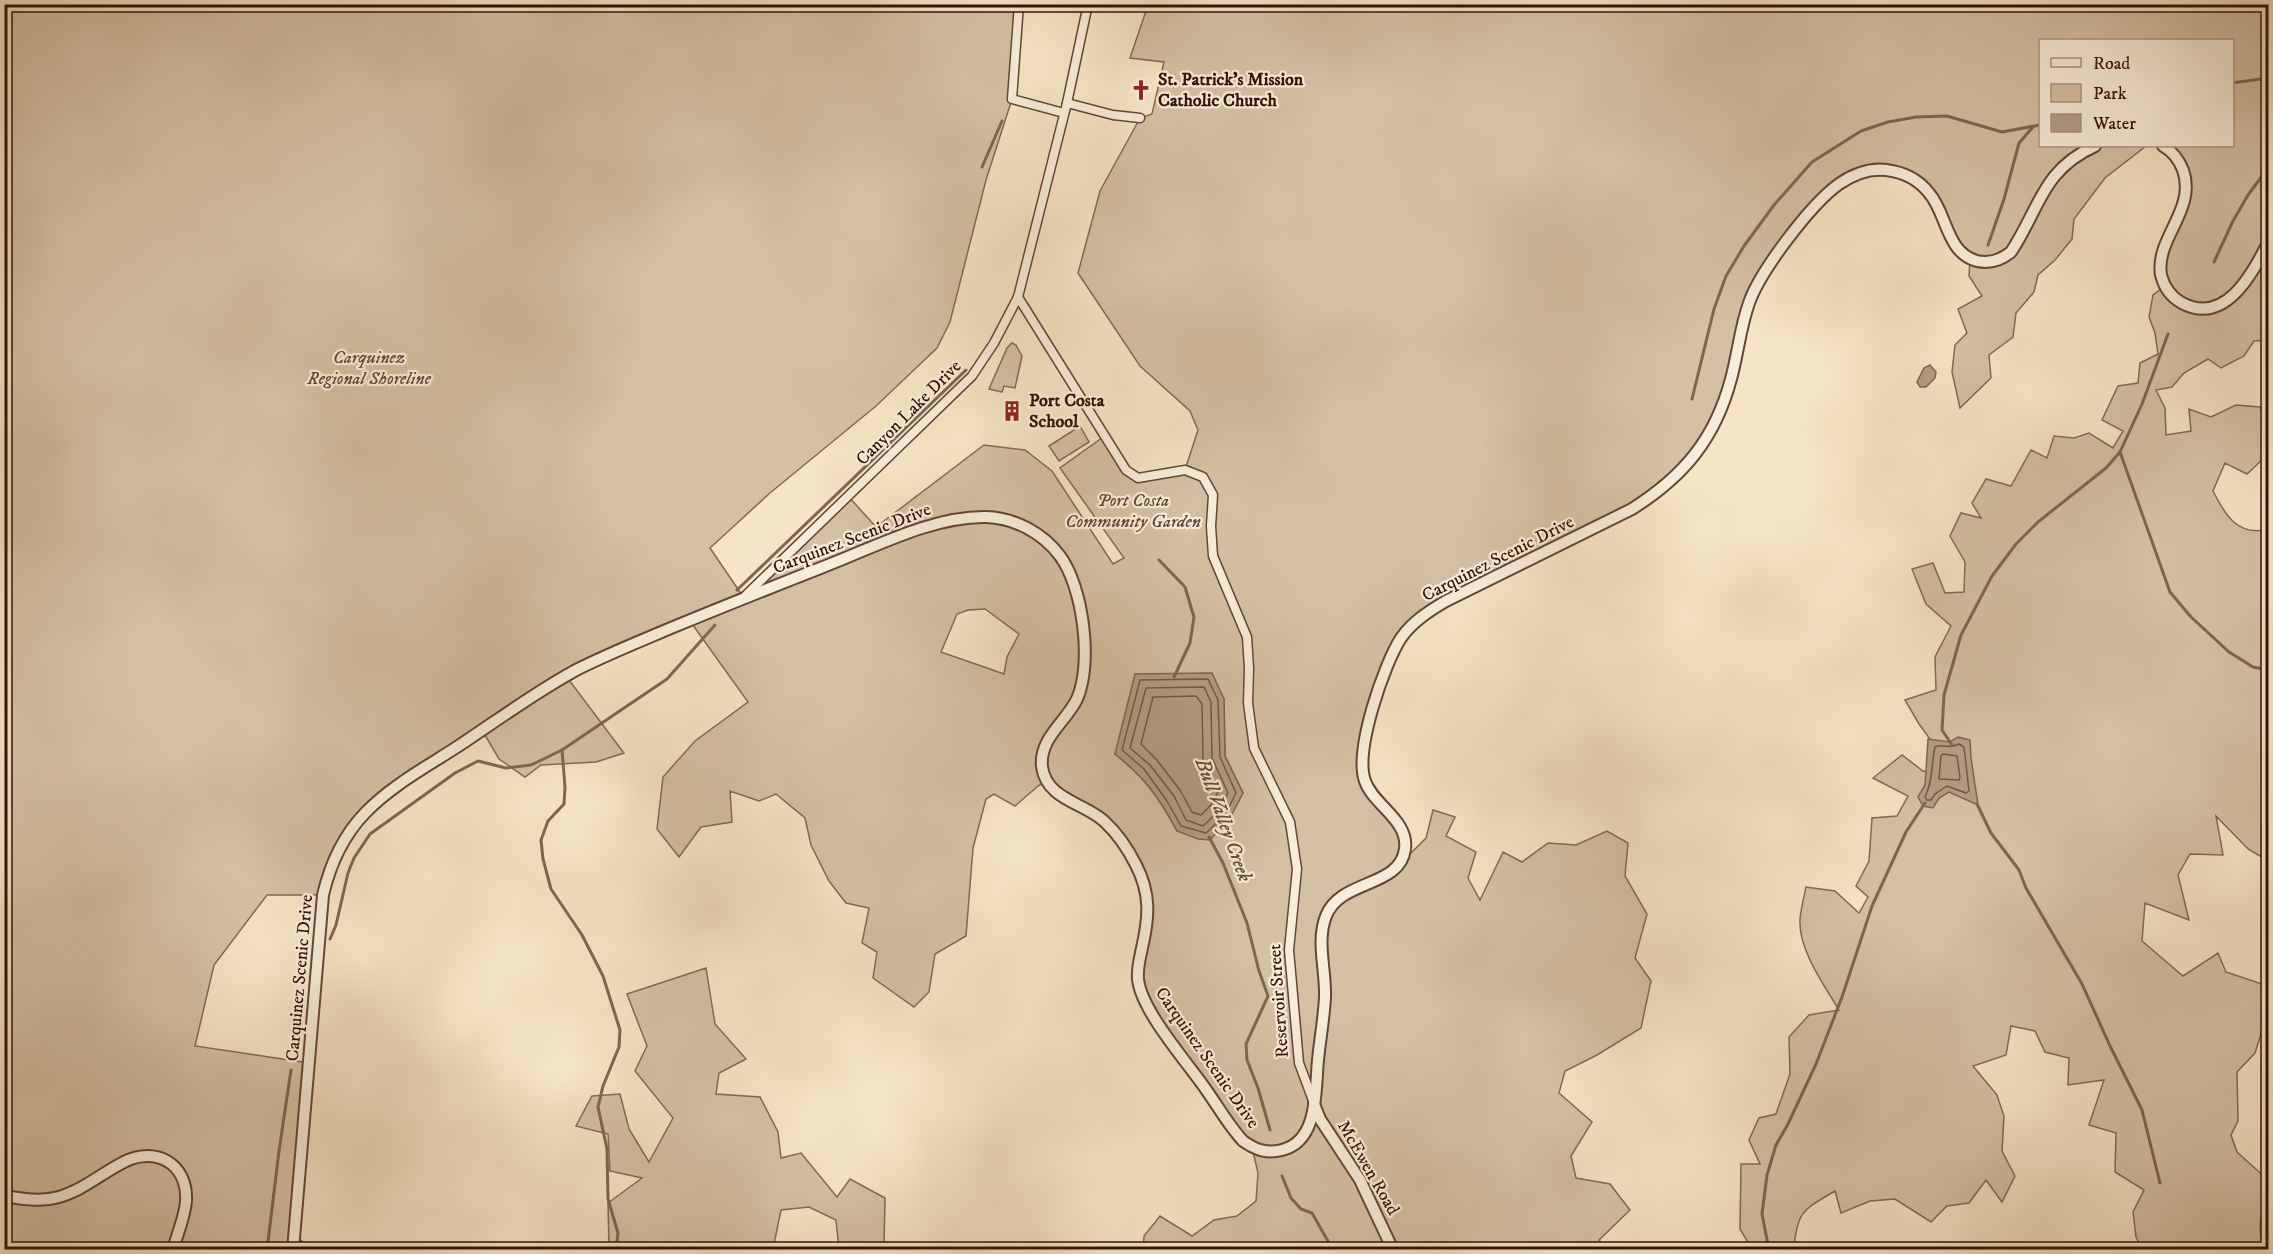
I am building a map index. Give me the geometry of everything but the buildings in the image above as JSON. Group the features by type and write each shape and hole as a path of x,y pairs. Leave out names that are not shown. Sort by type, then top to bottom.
{"street":[{"path":"1019,4 1012,99 1064,113"},
{"name":"Canyon Lake Drive","path":"743,598 972,376 994,343 1018,297 1067,103 1088,4"},
{"path":"1067,103 1113,115 1140,118"},
{"name":"Carquinez Scenic Drive","path":"293,1250 322,903 331,867 349,833 366,812 392,790 549,686 608,654 906,534 951,521 980,517 1003,519 1026,528 1046,542 1065,564 1076,590 1082,625 1084,664 1077,698 1045,745 1043,772 1060,796 1103,820 1121,841 1142,877 1146,887 1149,910 1138,963 1142,994 1155,1017 1237,1134 1252,1147 1269,1152 1287,1149 1296,1144 1307,1130 1314,1103 1324,997 1321,936 1325,918 1334,902 1342,895 1388,874 1402,859 1406,849 1402,828 1378,803 1367,786 1361,769 1361,759 1364,739 1374,706 1396,647 1409,628 1446,601 1632,509 1682,471 1696,454 1718,418 1731,378 1745,315 1757,285 1805,220 1829,192 1840,183 1867,171 1881,170 1905,175 1915,180 1930,194 1954,244 1961,252 1970,259 1991,262 2011,252 2056,173 2073,157 2093,147"},
{"path":"2164,147 2175,156 2185,177 2185,201 2161,262 2161,275 2165,286 2178,301 2203,309 2227,301 2243,285 2268,243"},
{"name":"Reservoir Street","path":"1018,297 1126,470 1138,477 1185,470 1203,477 1213,495 1211,526 1213,556 1247,637 1248,703 1254,748 1290,822 1297,869 1289,950 1299,1063 1314,1103"},
{"name":"McEwen Road","path":"1314,1103 1320,1119 1360,1180 1393,1250"},
{"path":"4,1196 25,1199 57,1198 81,1188 137,1156 156,1156 165,1159 179,1172 185,1191 184,1212 173,1250"}],"green space":[{"path":"5,5 1019,5 1012,99 986,180 950,322 937,348 876,406 770,493 710,548 744,598 848,496 876,527 984,445 1025,450 1052,471 1113,564 1124,558 1060,468 1106,435 1126,470 1138,477 1185,470 1198,430 1190,411 1140,366 1078,273 1100,191 1140,118 1152,114 1164,62 1130,58 1148,5 2268,5 2268,340 2254,341 2244,356 2221,368 2208,359 2184,373 2172,387 2156,390 2165,408 2166,435 2191,431 2189,409 2211,417 2236,405 2260,407 2268,426 2266,456 2247,474 2225,463 2213,491 2228,516 2241,527 2258,531 2268,529 2268,861 2248,849 2216,816 2223,855 2190,854 2178,875 2189,920 2145,903 2142,941 2183,976 2218,953 2226,972 2268,986 2266,1018 2255,1053 2237,1072 2238,1121 2231,1135 2237,1152 2268,1180 2268,1201 2262,1206 2260,1228 2262,1249 2142,1249 2136,1237 2133,1212 2144,1190 2115,1172 2116,1133 2089,1125 2104,1080 2068,1085 2069,1058 2045,1052 2035,1031 2011,1026 2006,1055 1973,1066 1997,1095 2004,1116 2002,1151 2015,1176 2002,1202 1986,1180 1969,1203 1947,1206 1931,1222 1895,1199 1870,1201 1841,1213 1835,1191 1804,1213 1797,1227 1794,1249 1752,1249 1740,1229 1741,1164 1760,1164 1749,1140 1759,1118 1776,1114 1790,1074 1789,1037 1809,1015 1839,1010 1813,966 1803,942 1800,919 1806,887 1835,891 1859,913 1868,897 1856,886 1869,861 1872,818 1897,816 1908,796 1873,778 1902,755 1923,771 1959,779 1919,724 1905,700 1936,690 1935,657 1951,626 1926,604 1912,569 1933,563 1945,593 1964,592 1965,562 1950,536 1961,513 1981,518 1972,503 1986,479 2011,486 2031,450 2047,458 2054,436 2074,438 2089,433 2113,448 2123,431 2102,420 2118,386 2138,383 2140,363 2158,354 2155,333 2149,317 2153,295 2165,286 2161,262 2180,213 2185,177 2164,147 2234,147 2234,39 2039,39 2039,147 2145,147 2105,178 2074,219 2072,239 2055,260 2038,275 2034,292 2016,313 2013,337 1989,355 1991,378 1960,408 1952,372 1955,345 1967,333 1958,309 1982,296 1969,276 1970,259 1924,187 1881,170 1840,183 1762,276 1718,418 1668,484 1425,615 1390,660 1361,769 1402,828 1399,865 1426,838 1433,810 1455,817 1446,836 1476,852 1468,878 1480,900 1503,852 1522,862 1548,843 1576,845 1607,831 1628,843 1625,876 1647,914 1635,958 1651,981 1641,1028 1597,1055 1565,1071 1559,1093 1592,1122 1571,1156 1576,1178 1610,1184 1630,1210 1599,1240 1608,1249 1143,1249 1144,1236 1160,1216 1192,1236 1214,1220 1237,1216 1256,1201 1258,1173 1252,1147 1208,1092 1139,984 1148,899 1121,841 1047,781 1015,806 994,794 986,799 973,848 966,936 935,954 929,992 914,1007 873,978 877,952 862,943 869,908 846,903 829,881 811,845 805,818 776,794 759,801 730,791 732,822 701,827 679,857 657,829 663,777 695,741 748,702 690,621 566,676 624,753 596,762 541,765 525,777 499,759 482,730 357,822 323,895 267,895 214,965 195,1046 309,1063 294,1234 311,1249 5,1250","holes":["985,609 1019,634 1007,657 1004,674 941,652 957,614 968,610","1224,699 1225,756 1243,793 1177,831 1150,789 1135,771 1115,754"]},
{"path":"1012,343 1016,345 1022,356 1015,388 1004,386 1002,392 989,389 1007,348"},
{"path":"1080,426 1089,442 1059,461 1049,446"},
{"path":"706,968 715,1024 746,1059 719,1073 716,1094 760,1097 778,1132 781,1158 801,1153 837,1197 850,1179 885,1198 884,1245 839,1249 836,1220 809,1207 781,1210 773,1249 609,1249 608,1203 642,1178 610,1171 608,1134 576,1126 592,1096 620,1094 629,1129 649,1162 673,1118 635,1071 647,1046 627,994"}],"water":[{"path":"1930,365 1936,372 1935,378 1926,387 1920,387 1917,382 1924,368"},
{"path":"1212,673 1224,699 1225,756 1243,793 1230,818 1210,840 1198,839 1177,831 1150,789 1135,771 1115,754 1135,674"},
{"path":"1958,737 1970,740 1978,805 1949,792 1939,798 1933,808 1923,806 1918,797 1925,785 1928,739 1950,742"}],"waterway":[{"path":"2234,83 2268,78"},
{"path":"1692,399 1714,309 1726,276 1744,246 1774,205 1812,162 1861,131 1888,122 1916,117 1947,116 2002,132 2039,125"},
{"name":"Bull Valley Creek","path":"982,167 1002,121"},
{"path":"1988,245 2004,199 2019,143 2033,127"},
{"path":"2214,262 2233,221 2248,195 2268,168"},
{"path":"1952,745 1942,730 1944,695 1961,635 1992,576 2016,544 2038,522 2106,468 2120,452 2142,404 2168,334"},
{"path":"737,590 966,370"},
{"path":"2120,452 2170,592 2191,617 2229,652 2253,667 2268,670"},
{"name":"Bull Valley Creek","path":"1159,560 1185,587 1194,617 1190,643 1174,677"},
{"path":"330,939 336,925 348,873 354,858 370,834 455,773 478,761 506,768 531,765 562,750 667,679 715,625"},
{"path":"562,750 564,804 548,821 541,840 543,859 551,889 582,935 603,976 620,1030 619,1047 603,1086 598,1107 607,1149 608,1199 618,1233 616,1250"},
{"path":"1769,1250 1762,1214 1767,1175 1776,1145 1816,1064 1842,997 1872,906 1906,832 1925,803"},
{"path":"1977,804 1991,833 2019,870 2026,888 2082,984 2142,1110 2160,1183"},
{"name":"Bull Valley Creek","path":"1209,837 1223,863 1247,923 1268,996 1246,1044 1247,1060 1270,1130"},
{"path":"267,1250 291,1070"},
{"name":"Bull Valley Creek","path":"1282,1176 1291,1198 1301,1209 1312,1213 1333,1250"}],"place":[{"name":"St. Patrick's Mission Catholic Church","path":"1141,90"},
{"name":"Port Costa School","path":"1012,411"}],"park label":[{"name":"Carquinez Regional Shoreline","path":"369,368"},
{"name":"Port Costa Community Garden","path":"1133,511"}]}
